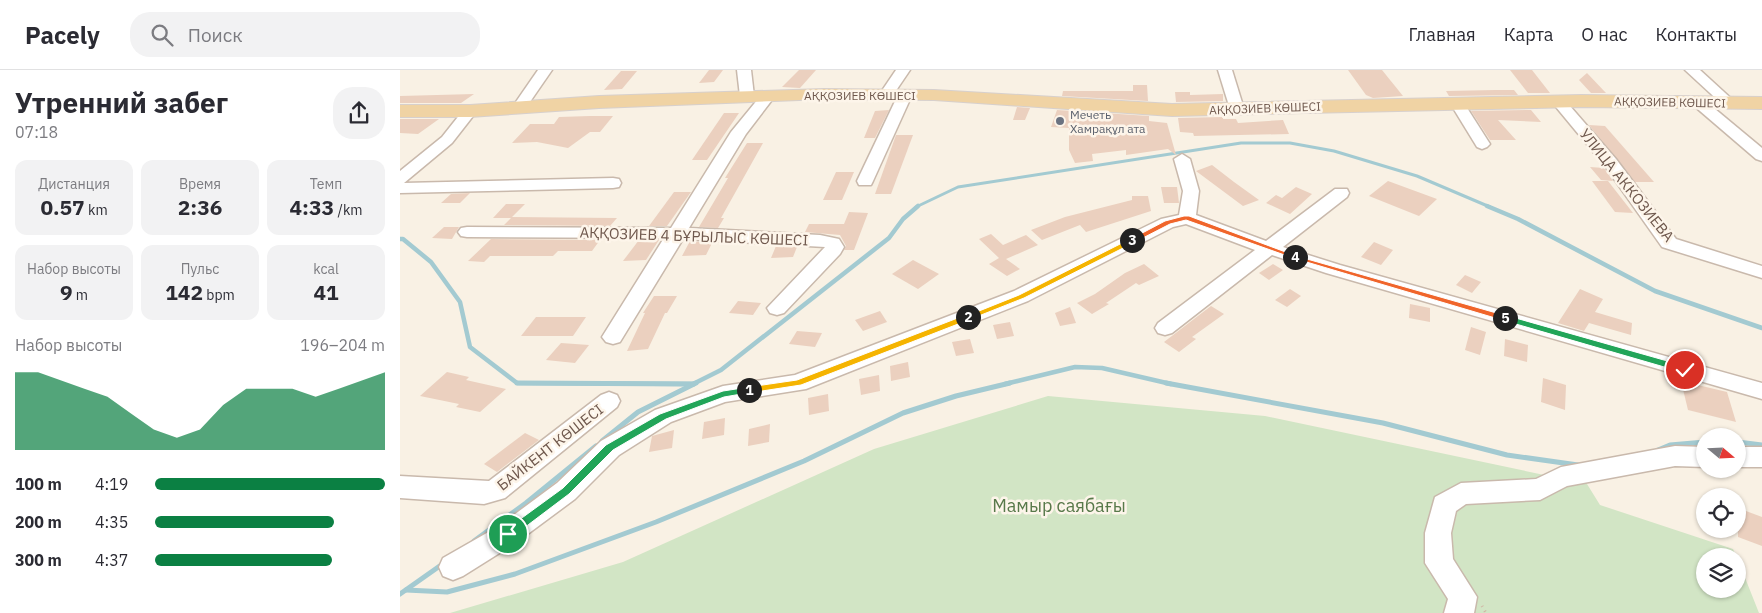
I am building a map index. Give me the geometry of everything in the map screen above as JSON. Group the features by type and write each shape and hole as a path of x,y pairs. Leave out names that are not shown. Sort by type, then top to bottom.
{"main road":[{"name":"АҚҚОЗИЕВ КӨШЕСІ","path":"400,111 470,111 599,102 824,94 905,95 1172,110 1558,101 1762,103"}],"street":[{"path":"518,109 545,70"},
{"path":"744,70 747,96"},
{"path":"886,95 903,70"},
{"path":"1224,70 1237,109"},
{"path":"1692,70 1728,102"},
{"path":"865,181 905,95"},
{"path":"613,337 739,132 768,96"},
{"name":"УЛИЦА АККОЗИЕВА","path":"1558,101 1610,162 1670,243 1762,272"},
{"path":"1698,102 1762,156"},
{"path":"1458,103 1482,144"},
{"path":"400,178 447,140 470,111"},
{"path":"1182,159 1192,191 1187,218"},
{"path":"400,188 613,182"},
{"path":"1165,328 1341,193"},
{"path":"453,567 508,534 566,491 610,448 663,416 723,394 798,383 1021,296 1168,223 1187,218 1268,248 1343,272 1762,391"},
{"name":"АҚҚОЗИЕВ 4 БҰРЫЛЫС КӨШЕСІ","path":"467,232 677,233 820,240 832,243 835,247 833,250 777,308"},
{"name":"БАЙКЕНТ КӨШЕСІ","path":"400,488 484,493 496,490 609,401"},
{"path":"1459,613 1463,597 1439,563 1438,533 1444,505 1461,494 1490,490 1540,489 1561,477 1675,456 1696,456"},
{"path":"1746,457 1762,457"}],"green space":[{"name":"Мамыр саябағы","path":"1048,396 1265,416 1587,484 1600,505 1730,548 1696,548 1696,598 1746,598 1746,580 1759,613 450,613 623,562 874,449"}],"building":[{"path":"709,70 723,70 714,82 699,83"},
{"path":"799,70 816,70 800,88 782,87"},
{"path":"1348,70 1382,70 1403,96 1373,98 1366,95"},
{"path":"1510,70 1532,70 1550,93 1528,93"},
{"path":"621,71 637,71 622,89 604,90"},
{"path":"1587,73 1606,93 1591,93 1579,80"},
{"path":"1133,85 1147,85 1148,101 1062,96 1063,91 1133,91"},
{"path":"1514,90 1518,95 1449,96 1446,91"},
{"path":"1175,92 1190,92 1190,95 1223,94 1223,101 1176,102"},
{"path":"474,94 461,103 400,103 400,96"},
{"path":"1017,107 1030,108 1025,120 1013,120"},
{"path":"889,110 875,138 864,138 875,111"},
{"path":"1057,110 1149,116 1149,121 1167,123 1176,155 1168,149 1126,155 1126,150 1092,154 1093,161 1075,163 1069,150 1069,128 1051,127"},
{"path":"1531,110 1541,122 1498,120 1516,140 1490,140 1471,111"},
{"path":"724,113 739,113 707,160 692,160"},
{"path":"613,116 600,132 590,132 568,148 537,142 512,143 530,124 554,124 559,117"},
{"path":"1223,117 1223,119 1236,119 1238,123 1283,120 1289,134 1194,136 1193,133 1180,132 1178,118"},
{"path":"400,119 439,119 418,134 400,133"},
{"path":"1589,125 1605,126 1654,182 1635,182"},
{"path":"896,135 913,135 891,194 875,194"},
{"path":"747,143 763,143 721,218 724,218 718,228 699,227 728,178 725,178"},
{"path":"1212,165 1259,200 1243,206 1196,171"},
{"path":"1590,167 1604,168 1613,181 1601,180"},
{"path":"836,172 854,172 842,200 823,200"},
{"path":"1388,181 1437,199 1419,216 1369,196"},
{"path":"1592,181 1608,181 1633,213 1615,212"},
{"path":"1161,187 1177,187 1179,203 1164,203"},
{"path":"1296,187 1312,194 1290,214 1266,203 1276,195 1282,198"},
{"path":"674,192 691,192 667,226 649,226"},
{"path":"470,193 460,203 441,203 451,194"},
{"path":"1132,196 1148,196 1151,211 1086,232 1080,225 1042,240 1031,230 1065,217 1132,200"},
{"path":"506,204 525,204 512,217 617,218 610,226 504,225 511,218 493,218"},
{"path":"849,212 868,213 854,250 844,250 846,246 840,235 805,232 809,224 844,224"},
{"path":"444,227 459,227 452,239 432,238"},
{"path":"991,234 1003,245 1026,235 1038,245 1006,259 1020,269 1007,276 989,264 999,258 979,239"},
{"path":"491,239 600,240 592,251 558,251 553,256 490,256 484,262 468,261"},
{"path":"639,240 659,240 646,260 623,261"},
{"path":"690,241 712,243 706,255 682,256"},
{"path":"1374,242 1393,250 1381,265 1361,257"},
{"path":"776,246 797,247 793,257 771,258"},
{"path":"913,260 939,274 918,289 892,274"},
{"path":"1144,264 1159,276 1139,285 1136,283 1106,303 1109,304 1092,314 1077,303 1095,294 1125,273"},
{"path":"1273,264 1283,270 1269,280 1259,273"},
{"path":"1465,275 1481,282 1472,293 1456,285"},
{"path":"1290,289 1301,296 1287,307 1275,300"},
{"path":"1580,289 1603,299 1595,312 1632,323 1631,335 1589,323 1584,331 1558,323"},
{"path":"654,296 677,296 667,313 665,313 648,349 627,351 645,313 643,313"},
{"path":"738,301 761,303 753,315 729,313"},
{"path":"1410,304 1430,308 1430,322 1409,318"},
{"path":"1211,306 1224,314 1192,337 1196,339 1179,352 1164,342"},
{"path":"1070,307 1076,323 1060,326 1055,313"},
{"path":"880,311 887,322 863,331 855,320"},
{"path":"536,317 586,317 573,336 521,336"},
{"path":"1010,322 1014,336 997,339 993,325"},
{"path":"1471,327 1486,332 1480,355 1465,350"},
{"path":"797,331 822,333 815,347 789,344"},
{"path":"970,339 974,353 956,356 952,342"},
{"path":"1505,339 1528,345 1527,362 1504,356"},
{"path":"561,343 589,345 575,363 546,360"},
{"path":"908,362 910,377 891,381 890,366"},
{"path":"447,372 469,377 466,380 506,389 480,412 456,407 459,404 420,396"},
{"path":"879,375 880,391 861,395 859,379"},
{"path":"1543,378 1566,385 1565,410 1541,402"},
{"path":"1681,381 1727,392 1736,422 1688,410"},
{"path":"828,394 829,411 809,415 808,398"},
{"path":"725,418 724,435 702,439 704,422"},
{"path":"770,424 769,442 748,446 749,429"},
{"path":"674,430 672,448 649,452 652,436"},
{"path":"525,433 539,440 497,472 484,464"},
{"path":"1746,511 1762,517 1762,546 1741,538 1746,538"}],"waterway":[{"path":"918,206 958,187 1241,143 1290,143 1334,151 1417,176 1490,207"},
{"path":"693,384 721,370 889,238 903,219 918,206"},
{"path":"1487,206 1518,219 1655,291 1762,328"},
{"path":"400,239 403,239 431,262 460,302 470,347 517,383 693,384"},
{"path":"1005,384 1075,367 1102,368 1169,384"},
{"path":"406,590 447,592 515,574 656,522 804,461 903,413 956,396 1010,383"},
{"path":"602,441 638,412 694,384"},
{"path":"1169,384 1383,423 1507,455 1578,465"},
{"path":"1658,450 1670,445 1696,443"},
{"path":"1746,443 1762,445"},
{"path":"474,541 526,503 596,446"},
{"path":"400,594 444,563"}],"place":[{"name":"Мечеть Хамрақұл ата","path":"1060,121"}],"route":[{"path":"508,534 566,491 610,448 663,416 723,394 798,383 1021,296 1168,223 1187,218 1268,248 1333,269 1685,370"}]}
